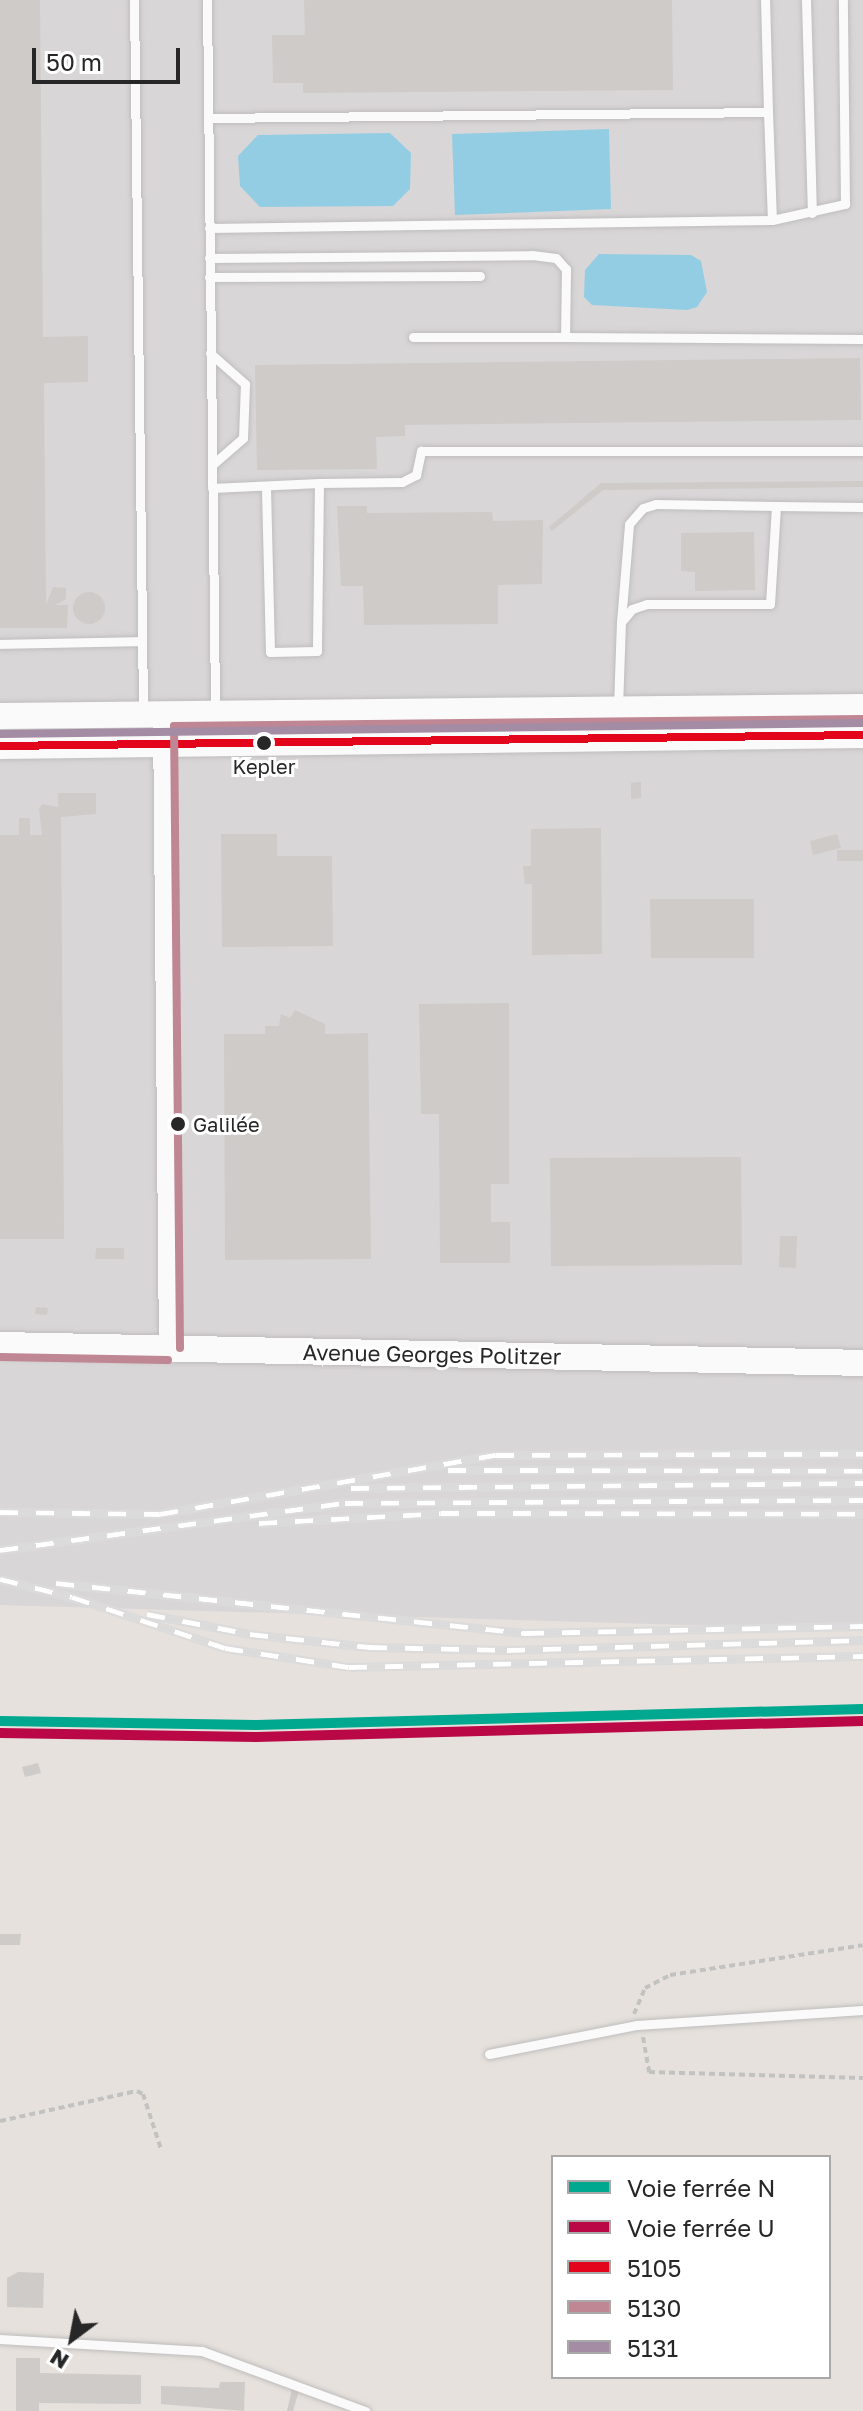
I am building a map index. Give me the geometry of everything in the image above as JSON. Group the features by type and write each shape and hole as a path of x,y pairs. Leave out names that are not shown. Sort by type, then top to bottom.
{"street":[{"path":"0,716 863,707"},
{"path":"152,714 161,744 168,1348"},
{"path":"0,746 863,735"},
{"name":"Avenue Georges Politzer","path":"0,1345 863,1363"}],"lane":[{"path":"134,0 142,641 152,714"},
{"path":"207,0 215,713"},
{"path":"765,0 772,220"},
{"path":"806,0 812,213"},
{"path":"209,228 772,220 845,204 843,0"},
{"path":"208,118 768,112"},
{"path":"209,258 556,258 566,269 565,337"},
{"path":"209,277 480,276"},
{"path":"413,337 863,339"},
{"path":"210,353 245,384 243,438 212,465"},
{"path":"212,488 402,482 416,475 421,451 863,451"},
{"path":"266,486 270,652 317,651 319,483"},
{"path":"621,622 632,609 647,604 770,604 776,506"},
{"path":"618,710 629,524 643,508 863,507"},
{"path":"0,644 142,641"},
{"path":"489,2054 637,2025 863,2010"},
{"path":"0,2339 202,2351 365,2411"}],"path":[{"path":"0,2121 137,2091 143,2094 161,2149"}],"shaded area":[{"path":"0,0 863,0 863,1630 0,1605"}],"water":[{"path":"609,129 611,209 455,215 452,134"},
{"path":"390,133 411,153 410,189 393,206 260,207 240,186 238,156 258,135"},
{"path":"599,254 691,255 701,261 707,292 697,307 687,310 592,305 584,297 585,270"}],"building":[{"path":"0,0 40,0 43,337 88,336 88,382 44,383 46,605 53,587 66,588 66,599 55,605 68,605 67,628 0,628"},
{"path":"304,0 672,0 673,90 303,93 303,83 273,83 272,35 305,35"},
{"path":"860,358 861,420 405,425 405,436 376,437 377,469 257,470 255,365"},
{"path":"863,481 863,487 603,490 552,531 549,527 601,483"},
{"path":"337,506 367,506 367,513 492,512 493,521 543,520 542,584 498,585 498,624 364,625 363,586 341,586"},
{"path":"754,532 755,590 695,591 695,572 681,571 681,533"},
{"path":"89,592 101,596 105,608 101,620 89,624 77,620 73,608 77,596"},
{"path":"641,782 641,798 631,799 631,783"},
{"path":"58,793 96,793 96,814 61,817 64,1239 0,1239 0,835 19,835 19,818 30,818 30,835 42,835 39,809 42,804 58,807"},
{"path":"601,828 602,954 532,955 532,884 525,884 523,866 531,866 531,829"},
{"path":"221,834 277,834 277,856 332,856 333,946 222,947"},
{"path":"837,834 841,848 813,855 810,841"},
{"path":"837,850 863,850 863,861 837,861"},
{"path":"650,899 754,899 754,958 651,958"},
{"path":"509,1003 509,1184 491,1184 491,1222 510,1222 510,1263 440,1263 439,1114 421,1114 419,1004"},
{"path":"295,1010 325,1024 325,1034 368,1033 371,1259 225,1260 224,1034 265,1034 265,1026 279,1026 281,1014 290,1018"},
{"path":"741,1157 742,1265 551,1266 550,1158"},
{"path":"780,1236 797,1236 796,1268 779,1267"},
{"path":"96,1248 124,1248 124,1259 95,1259"},
{"path":"36,1307 48,1308 47,1315 35,1314"},
{"path":"38,1763 41,1773 25,1777 22,1767"},
{"path":"0,1934 21,1934 20,1945 0,1945"},
{"path":"18,2272 44,2273 43,2308 7,2307 7,2278"},
{"path":"16,2358 40,2358 40,2373 141,2375 141,2404 39,2403 39,2411 16,2411"},
{"path":"220,2382 245,2382 244,2411 161,2404 161,2386 219,2388"},
{"path":"292,2389 299,2390 293,2411 287,2411"}],"railway":[{"path":"0,1512 160,1514 496,1455 863,1454"},
{"path":"448,1470 863,1471"},
{"path":"351,1488 863,1483"},
{"path":"0,1550 345,1503 863,1500"},
{"path":"259,1523 441,1513 863,1514"},
{"path":"0,1579 72,1597 225,1648 349,1667 863,1656"},
{"path":"56,1583 526,1633 863,1626"},
{"path":"147,1614 250,1634 369,1647 507,1650 863,1640"}],"rail line":[{"name":"N","path":"0,1721 256,1725 863,1709"},
{"name":"U","path":"0,1733 256,1737 863,1721"}],"transit line":[{"name":"5130","path":"180,1348 174,726 863,719"},
{"name":"5131","path":"0,734 863,723"},
{"name":"5105","path":"0,746 863,735"},
{"name":"5130","path":"0,1357 168,1360"}],"place":[{"name":"Kepler","path":"264,743"},
{"name":"Galilée","path":"178,1124"}]}
